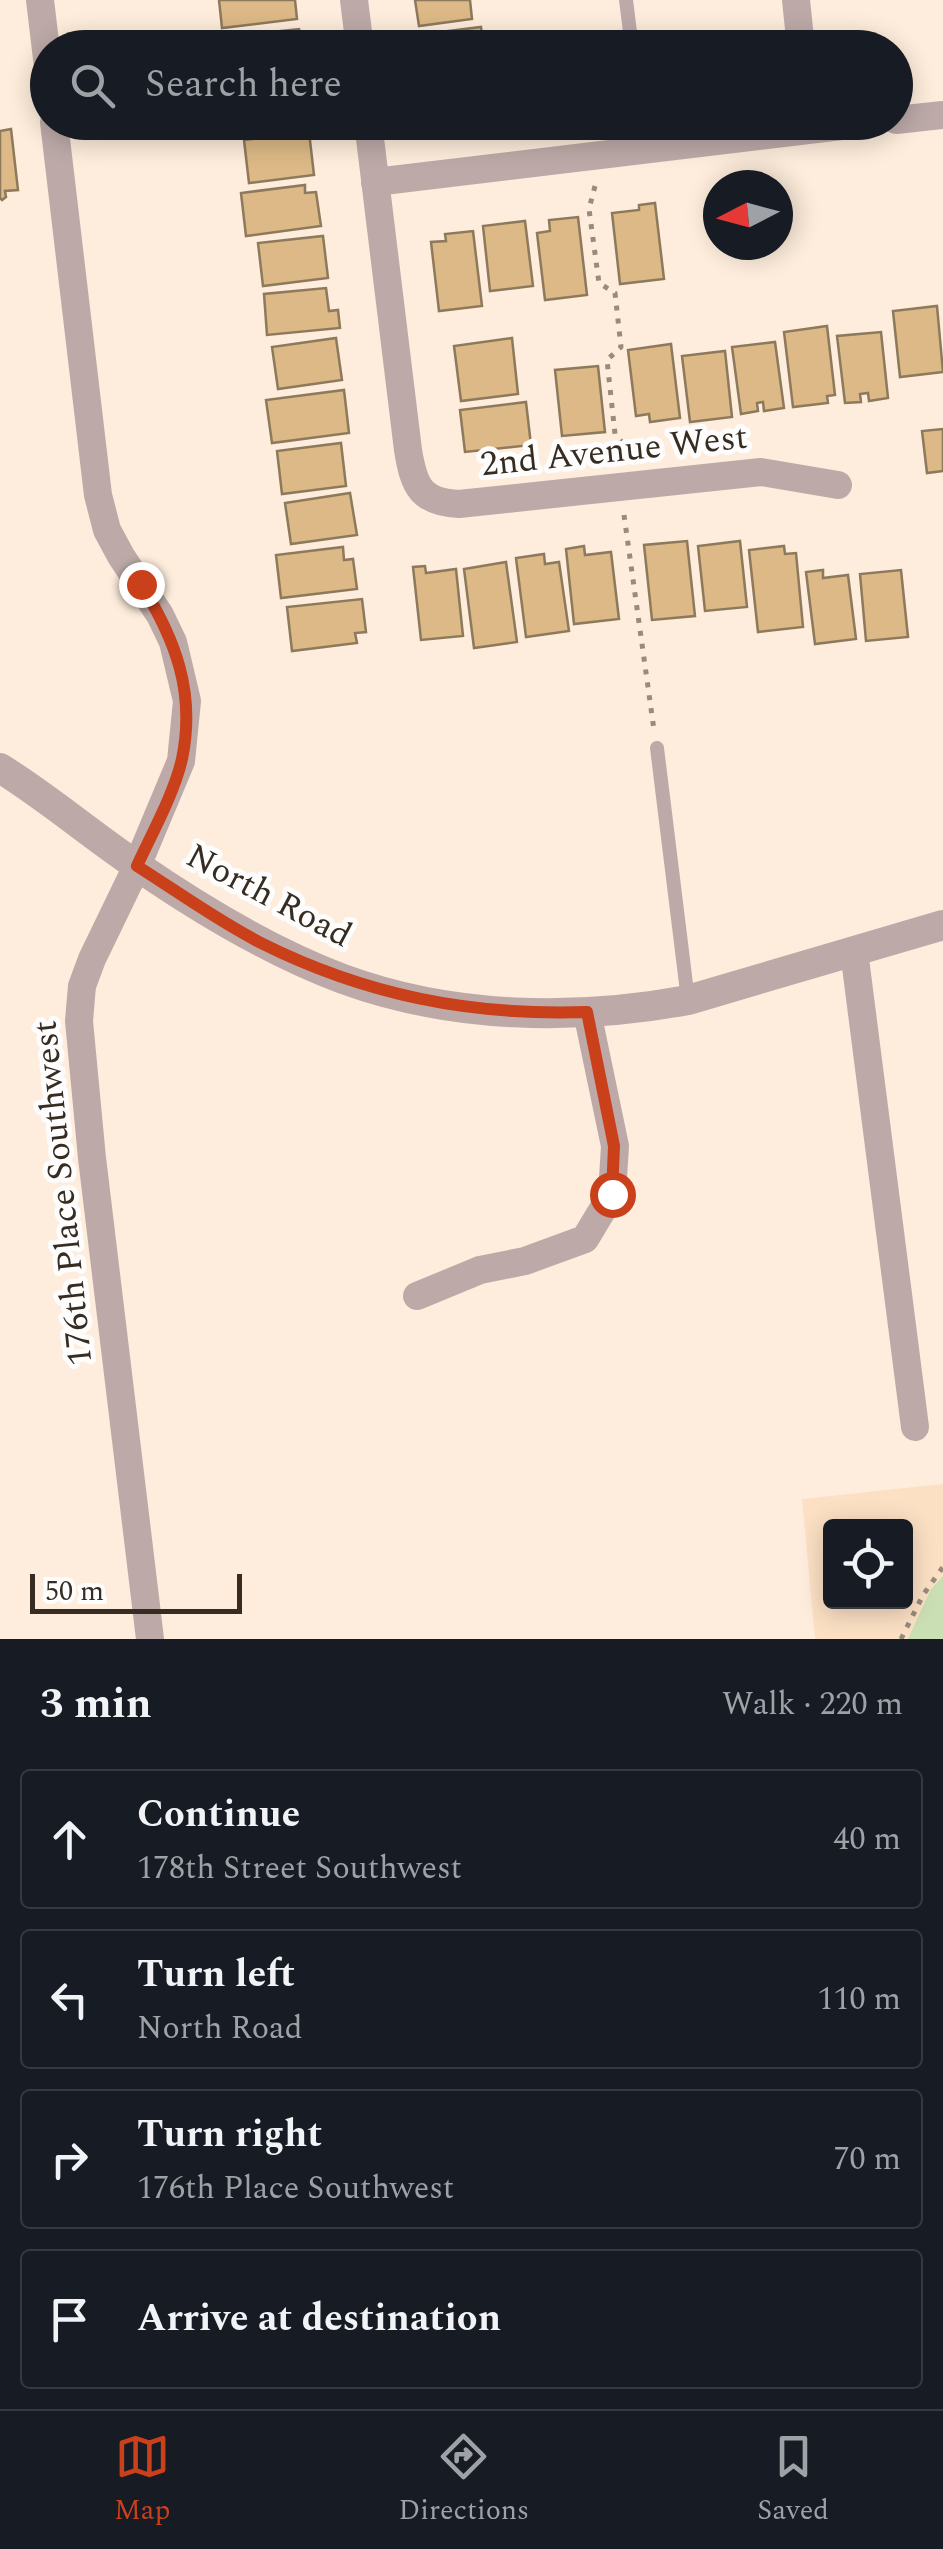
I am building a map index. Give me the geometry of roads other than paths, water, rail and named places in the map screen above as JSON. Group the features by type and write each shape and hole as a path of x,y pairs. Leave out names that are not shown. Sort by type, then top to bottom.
{"street":[{"path":"40,0 44,30"},
{"path":"354,0 358,30"},
{"path":"796,0 799,30"},
{"path":"913,118 943,115"},
{"name":"176th Place Southwest","path":"56,140 98,495 121,556 173,642 186,701 182,762 92,959 82,986 79,1020 94,1178 150,1639"},
{"path":"370,140 375,182 619,140"},
{"name":"2nd Avenue West","path":"375,182 412,474 421,491 437,503 459,504 761,472 838,485"},
{"name":"North Road","path":"0,768 137,866 258,942 345,980 448,1005 500,1011 587,1012 654,1006 688,1000 943,925"},
{"path":"854,951 915,1428"},
{"path":"418,1296 480,1270 525,1261 585,1238 612,1194 614,1146 587,1012"}],"lane":[{"path":"626,0 630,30"},
{"path":"657,748 688,1000"}]}
